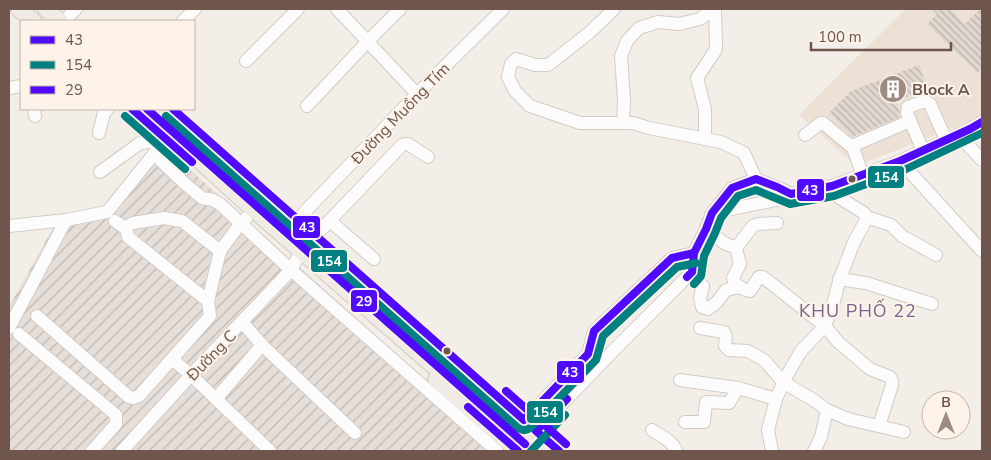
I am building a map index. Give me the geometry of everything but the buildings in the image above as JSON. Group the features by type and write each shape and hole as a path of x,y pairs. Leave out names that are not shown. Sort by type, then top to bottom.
{"main road":[{"path":"19,9 32,20"},
{"path":"31,9 44,20"},
{"path":"46,9 68,15"},
{"path":"133,110 163,143 248,216 288,230"},
{"path":"144,110 163,143"},
{"path":"160,110 288,230 303,251 511,434 526,445 546,451"},
{"path":"174,110 288,230 303,251 443,394 511,434 526,445 559,451"}],"street":[{"path":"184,20 195,9"},
{"path":"246,61 298,9"},
{"path":"337,9 417,94"},
{"path":"307,106 400,9"},
{"name":"Đường Muồng Tím","path":"288,230 417,94 503,9"},
{"path":"614,9 589,33 548,65 516,59 511,64 508,77 515,91 530,106 580,123 633,124 721,142 744,153 756,180"},
{"path":"623,123 624,100 621,56 628,41 639,28 658,22 679,24 700,19 714,9"},
{"path":"705,139 705,109 696,81 716,47 714,9"},
{"path":"923,151 907,113 908,107 924,101 930,104 946,140"},
{"path":"99,133 104,113 107,110"},
{"path":"853,148 854,145 910,121"},
{"path":"805,135 823,122 853,148 863,176"},
{"path":"712,213 781,199 791,194 832,186 863,176 923,151 982,122"},
{"path":"958,135 982,160"},
{"path":"100,172 140,143 163,143"},
{"path":"9,226 66,220 108,212 163,143"},
{"name":"Đường C","path":"122,451 242,322 330,221 402,145 408,144 428,157"},
{"path":"900,161 982,251"},
{"path":"526,445 616,348 692,272 694,253 712,213 732,188 756,180 776,186 791,194"},
{"path":"832,186 838,197 866,216 891,225 902,236 936,255"},
{"path":"37,316 129,397 134,398 138,396 210,316 208,301 220,252 248,216 303,251"},
{"path":"772,451 768,430 776,399 783,382 801,351 825,326 839,280 866,216"},
{"path":"126,229 133,223 164,218 182,221 220,252"},
{"path":"66,220 14,331 116,415 116,424 92,451"},
{"path":"115,221 126,229 128,237 208,301"},
{"path":"330,221 374,259"},
{"path":"736,248 753,226 777,223"},
{"path":"706,229 724,243 736,248"},
{"path":"736,248 740,264 733,278 735,284 750,291 759,277 763,277 825,326 838,342 870,369 890,377 892,381 880,426"},
{"path":"511,434 588,354 594,331 672,258 694,253"},
{"path":"688,276 702,286 700,298 702,307 708,309 717,302 726,290 740,287"},
{"path":"839,280 866,283 932,304"},
{"path":"242,322 262,345 355,433"},
{"path":"700,328 724,332 726,336 725,346 729,350 748,351 764,360 783,382 828,410 848,419 904,432"},
{"path":"216,399 262,345"},
{"path":"172,359 270,451"},
{"path":"680,380 738,388 776,399"},
{"path":"685,422 704,422 706,402 730,403 738,388"},
{"path":"817,450 828,410"},
{"path":"652,430 671,443 676,448 676,451"}],"shaded area":[{"path":"906,9 982,9 982,114 971,121 856,166 799,115"},
{"path":"159,142 505,451 9,451 9,307 59,217 95,210 106,204"}],"transit line":[{"name":"43","path":"133,110 192,162"},
{"name":"29","path":"148,110 525,444"},
{"name":"43","path":"174,110 524,420 588,354 594,331 672,258 694,253"},
{"name":"154","path":"125,116 185,169"},
{"name":"154","path":"166,116 522,430 530,428 596,360 603,336 677,267 696,263"},
{"name":"43","path":"687,277 692,272 694,253 712,213 732,188 756,179 791,194 832,186 900,161 982,122"},
{"name":"154","path":"694,284 701,276 704,256 721,218 738,196 756,190 790,204 834,196 904,170 982,133"},
{"name":"29","path":"506,391 566,444"},
{"name":"43","path":"559,451 536,431 567,399"},
{"name":"43","path":"468,407 518,451"},
{"name":"154","path":"531,451 565,415"}],"place":[{"name":"Block A","path":"893,89"}],"district":[{"name":"KHU PHỐ 22","path":"858,311"}]}
